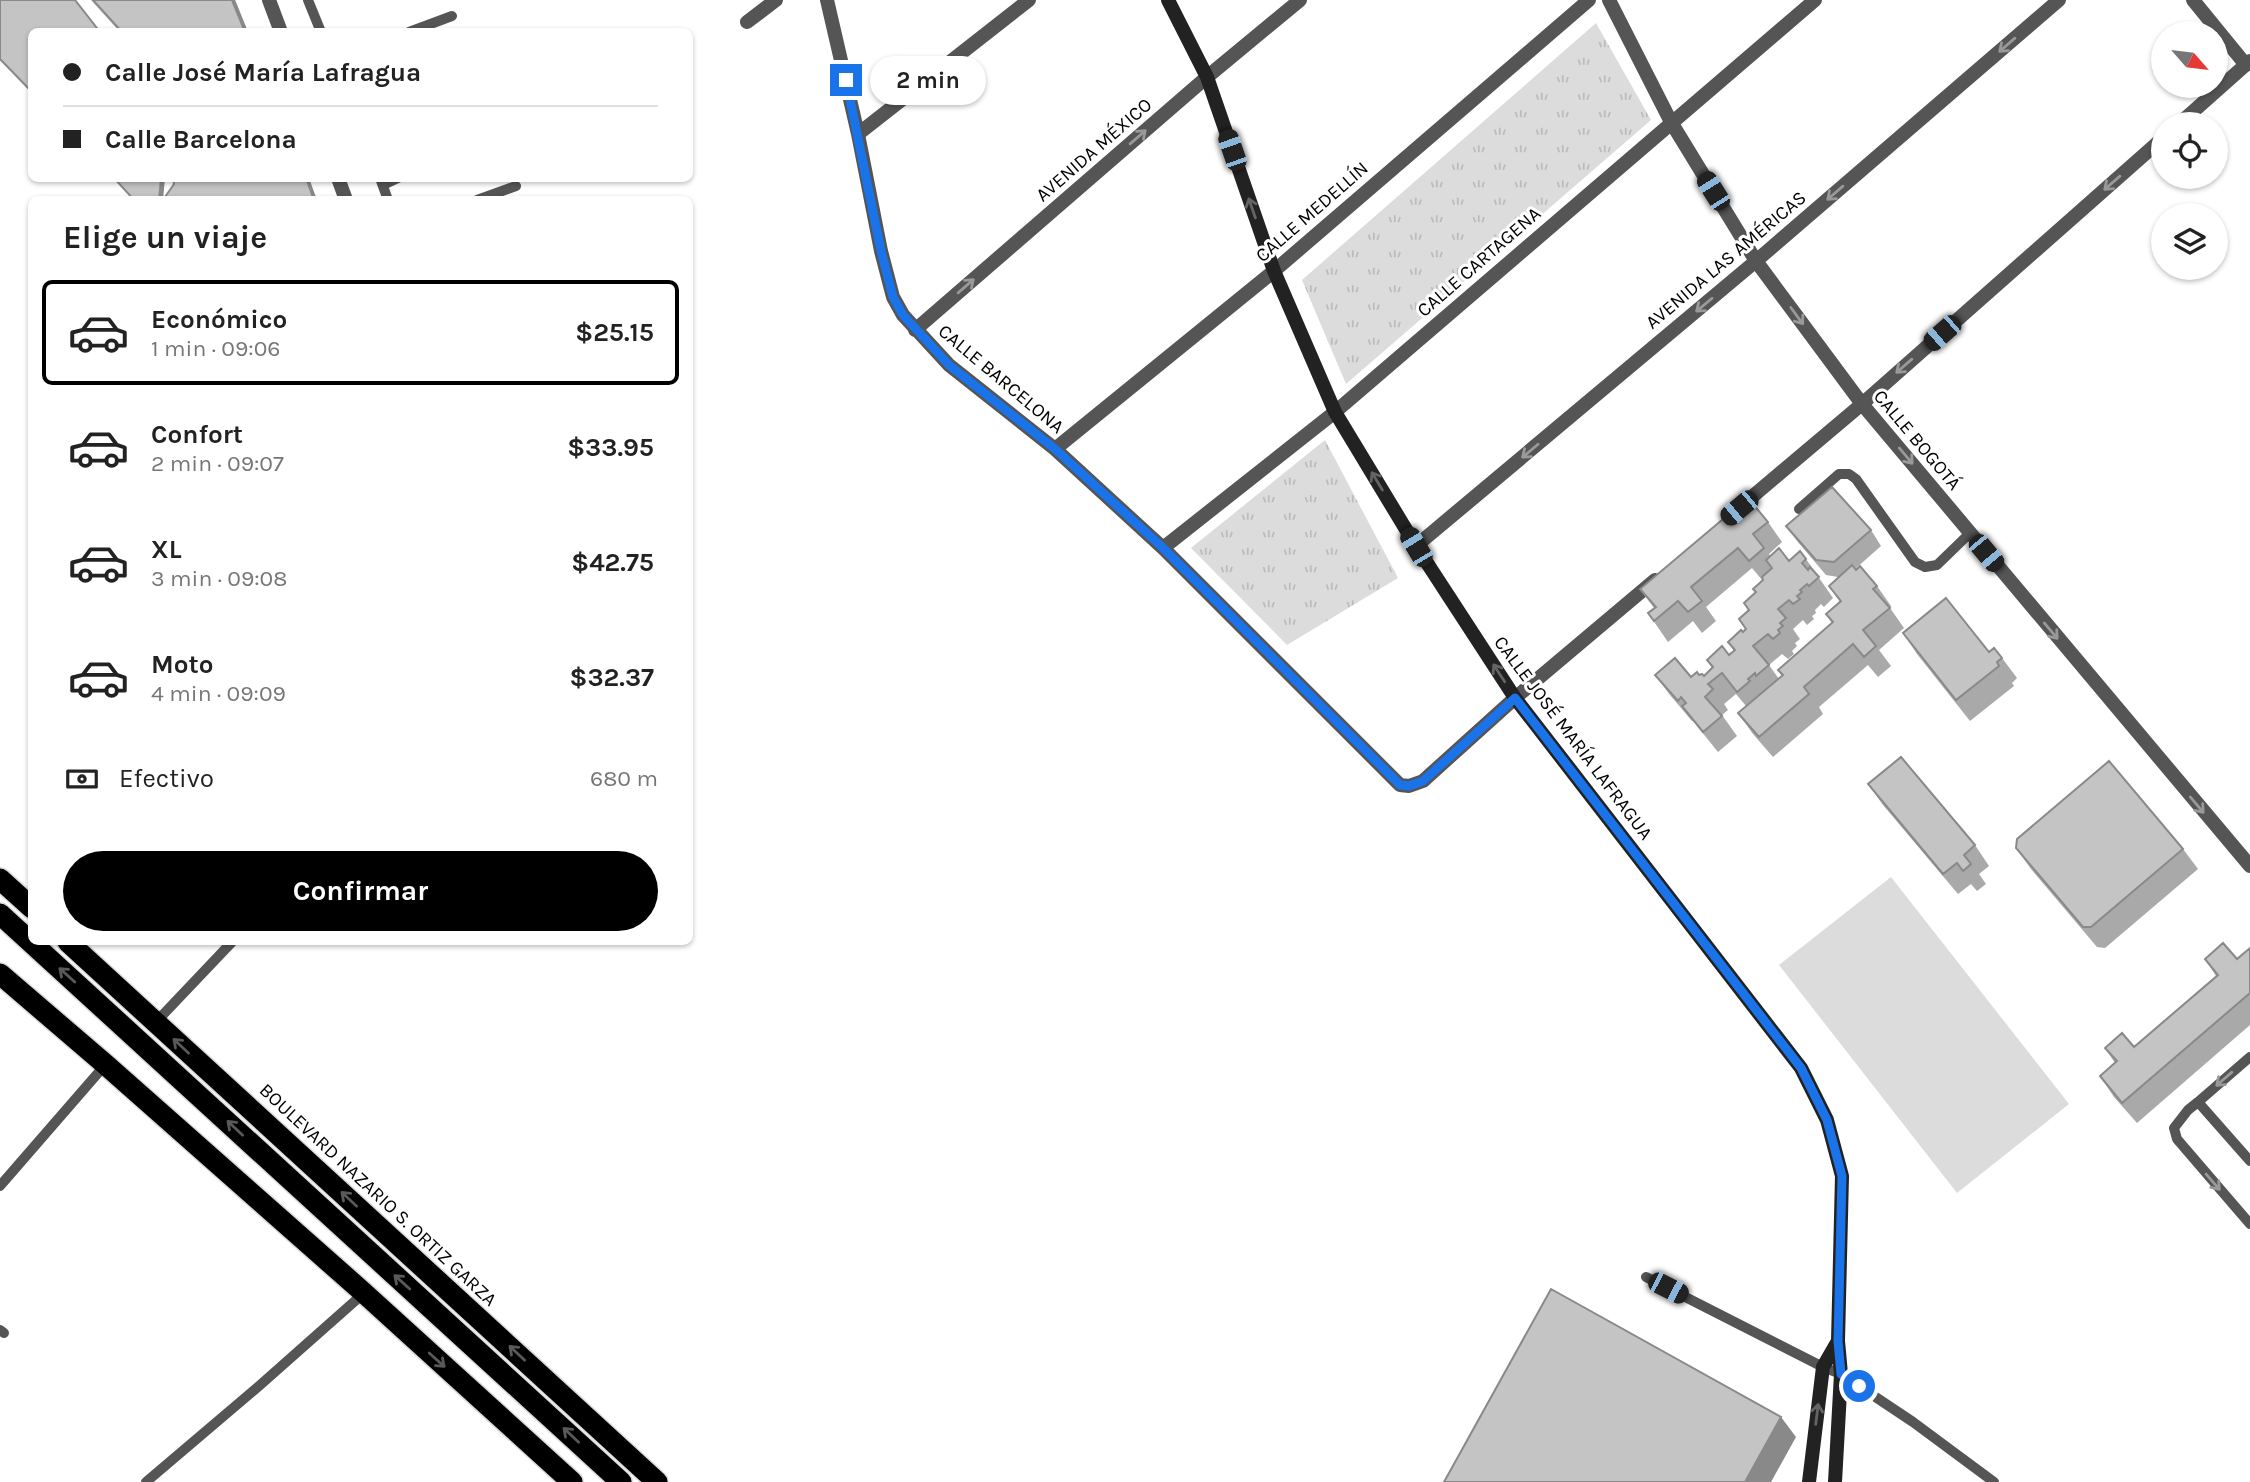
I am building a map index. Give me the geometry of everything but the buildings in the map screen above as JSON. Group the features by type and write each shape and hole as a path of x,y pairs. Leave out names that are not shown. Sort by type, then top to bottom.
{"highway":[{"path":"0,879 28,904"},
{"path":"0,914 28,940"},
{"path":"34,945 621,1482"},
{"name":"BOULEVARD NAZARIO S. ORTIZ GARZA","path":"79,948 156,1022 657,1482"},
{"path":"0,974 364,1293 561,1479"}],"main road":[{"name":"CALLE JOSÉ MARÍA LAFRAGUA","path":"1168,0 1207,77 1274,271 1335,412 1416,547 1515,698 1801,1068 1827,1120 1842,1176 1838,1341 1841,1374 1835,1482"},
{"name":"CALLE JOSÉ MARÍA LAFRAGUA","path":"1810,1482 1823,1367 1838,1341"}],"street":[{"path":"269,0 280,28"},
{"path":"747,23 776,0"},
{"name":"CALLE BARCELONA","path":"827,0 893,297 915,330 949,365 1055,449 1163,548 1400,785 1409,786 1423,781 1515,698"},
{"path":"858,134 1029,0"},
{"name":"AVENIDA MÉXICO","path":"915,330 1300,0"},
{"name":"CALLE MEDELLÍN","path":"1055,449 1274,271 1589,0"},
{"name":"CALLE BOGOTÁ","path":"1609,0 1671,122 1756,261 1862,404 2250,866"},
{"name":"CALLE CARTAGENA","path":"1163,548 1335,412 1815,0"},
{"name":"AVENIDA LAS AMÉRICAS","path":"1416,547 1756,261 2059,0"},
{"path":"2193,0 2248,63 2193,112"},
{"path":"1725,520 1862,404 2151,149"},
{"path":"1515,698 1662,573"}],"lane":[{"path":"308,0 319,28"},
{"path":"420,28 452,16"},
{"path":"488,196 516,186"},
{"path":"1799,509 1839,474 1849,474 1856,479 1915,562 1925,567 1937,565 1970,533"},
{"path":"156,1022 229,945"},
{"path":"2250,1057 2176,1123 2174,1134 2250,1224"},
{"path":"0,1186 105,1064"},
{"path":"2198,1102 2250,1161"},
{"path":"1646,1277 1841,1374 1913,1422 1994,1482"},
{"path":"146,1482 364,1293"}],"green space":[{"path":"1596,23 1651,120 1346,384 1302,280"},
{"path":"1325,440 1398,578 1287,645 1191,548"},
{"path":"1891,877 2069,1104 1957,1193 1779,965"}],"route":[{"path":"846,80 881,251 893,297 903,315 949,365 1055,449 1163,548 1400,785 1417,785 1423,781 1515,698 1801,1068 1827,1120 1842,1176 1838,1341 1841,1374 1859,1386"}]}
